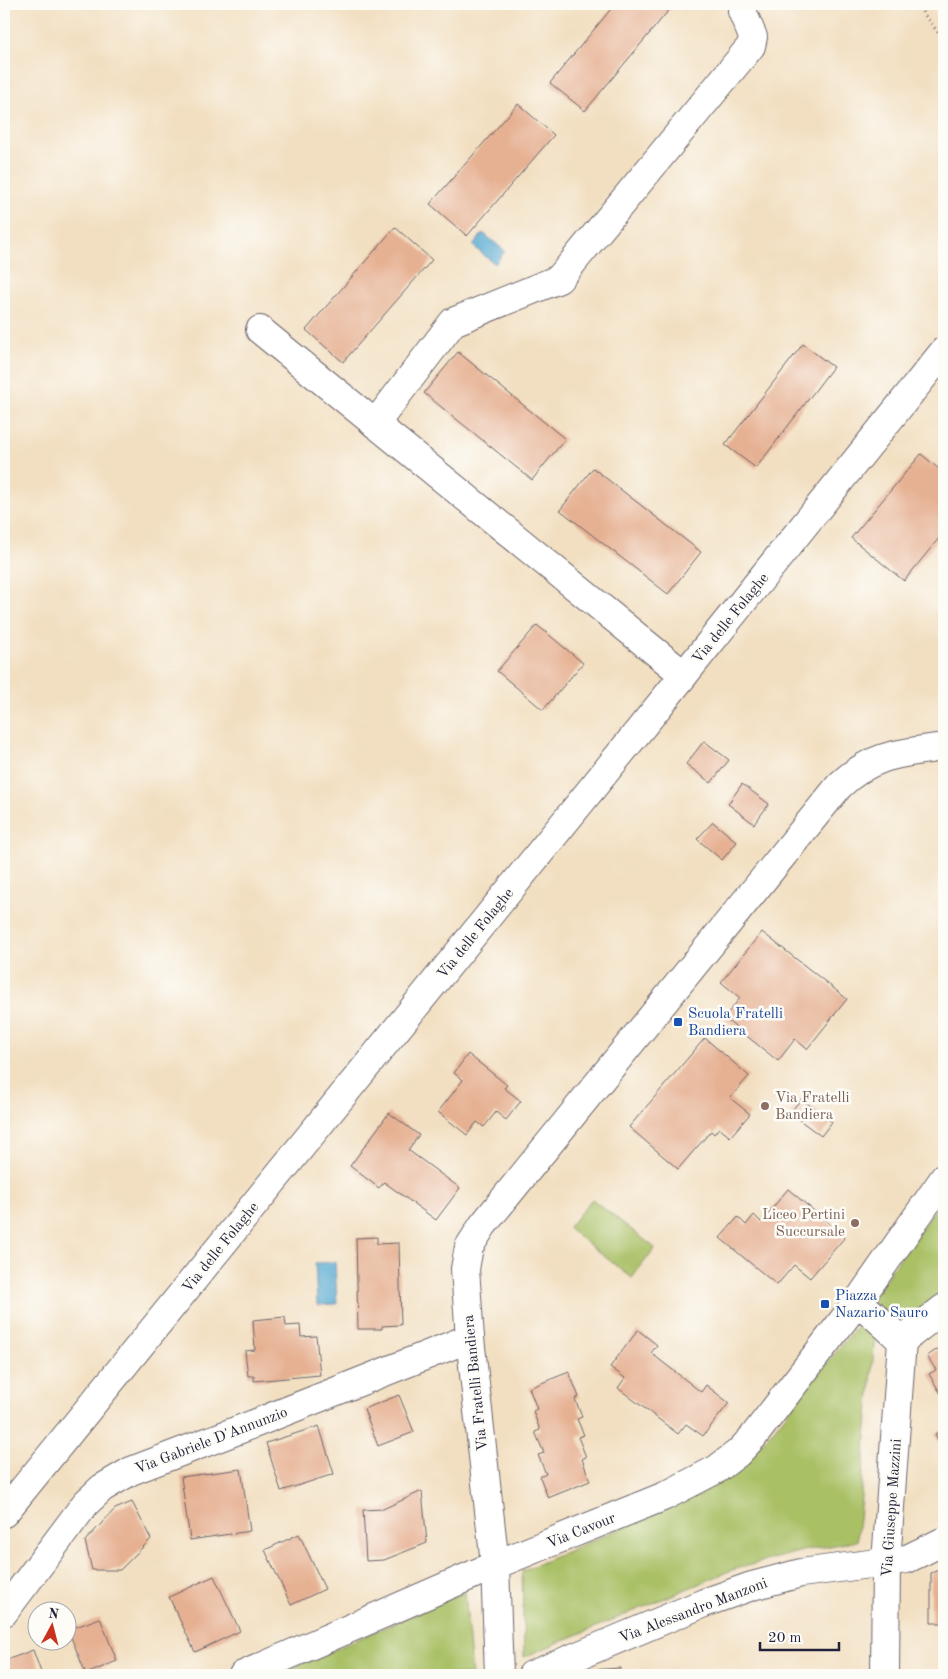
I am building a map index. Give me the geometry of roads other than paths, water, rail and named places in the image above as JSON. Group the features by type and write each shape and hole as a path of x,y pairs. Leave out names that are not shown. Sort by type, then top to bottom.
{"street":[{"path":"375,424 453,322 559,279 751,46 752,37 742,11"},
{"path":"260,330 684,675"},
{"name":"Via delle Folaghe","path":"4,1513 684,675 944,351"},
{"name":"Via Fratelli Bandiera","path":"499,1675 495,1565 464,1269 469,1248 483,1225 839,786 851,775 880,758 944,747"},
{"name":"Via Cavour","path":"243,1675 495,1565 665,1496 717,1469 738,1453 753,1437 858,1301 944,1178"},
{"path":"858,1301 902,1341 944,1308"},
{"name":"Via Gabriele D'Annunzio","path":"4,1612 86,1503 102,1488 122,1474 246,1428 470,1338"},
{"name":"Via Giuseppe Mazzini","path":"884,1675 886,1562 902,1341"},
{"name":"Via Alessandro Manzoni","path":"532,1675 704,1603 752,1586 801,1573 906,1559 944,1540"}],"water":[{"path":"483,233 505,251 495,264 473,246"},
{"path":"335,1262 337,1304 317,1305 315,1263"}],"place":[{"name":"Scuola Fratelli Bandiera","path":"678,1022"},
{"name":"Via Fratelli Bandiera","path":"765,1106"},
{"name":"Liceo Pertini Succursale","path":"855,1223"},
{"name":"Piazza Nazario Sauro","path":"825,1304"}]}
